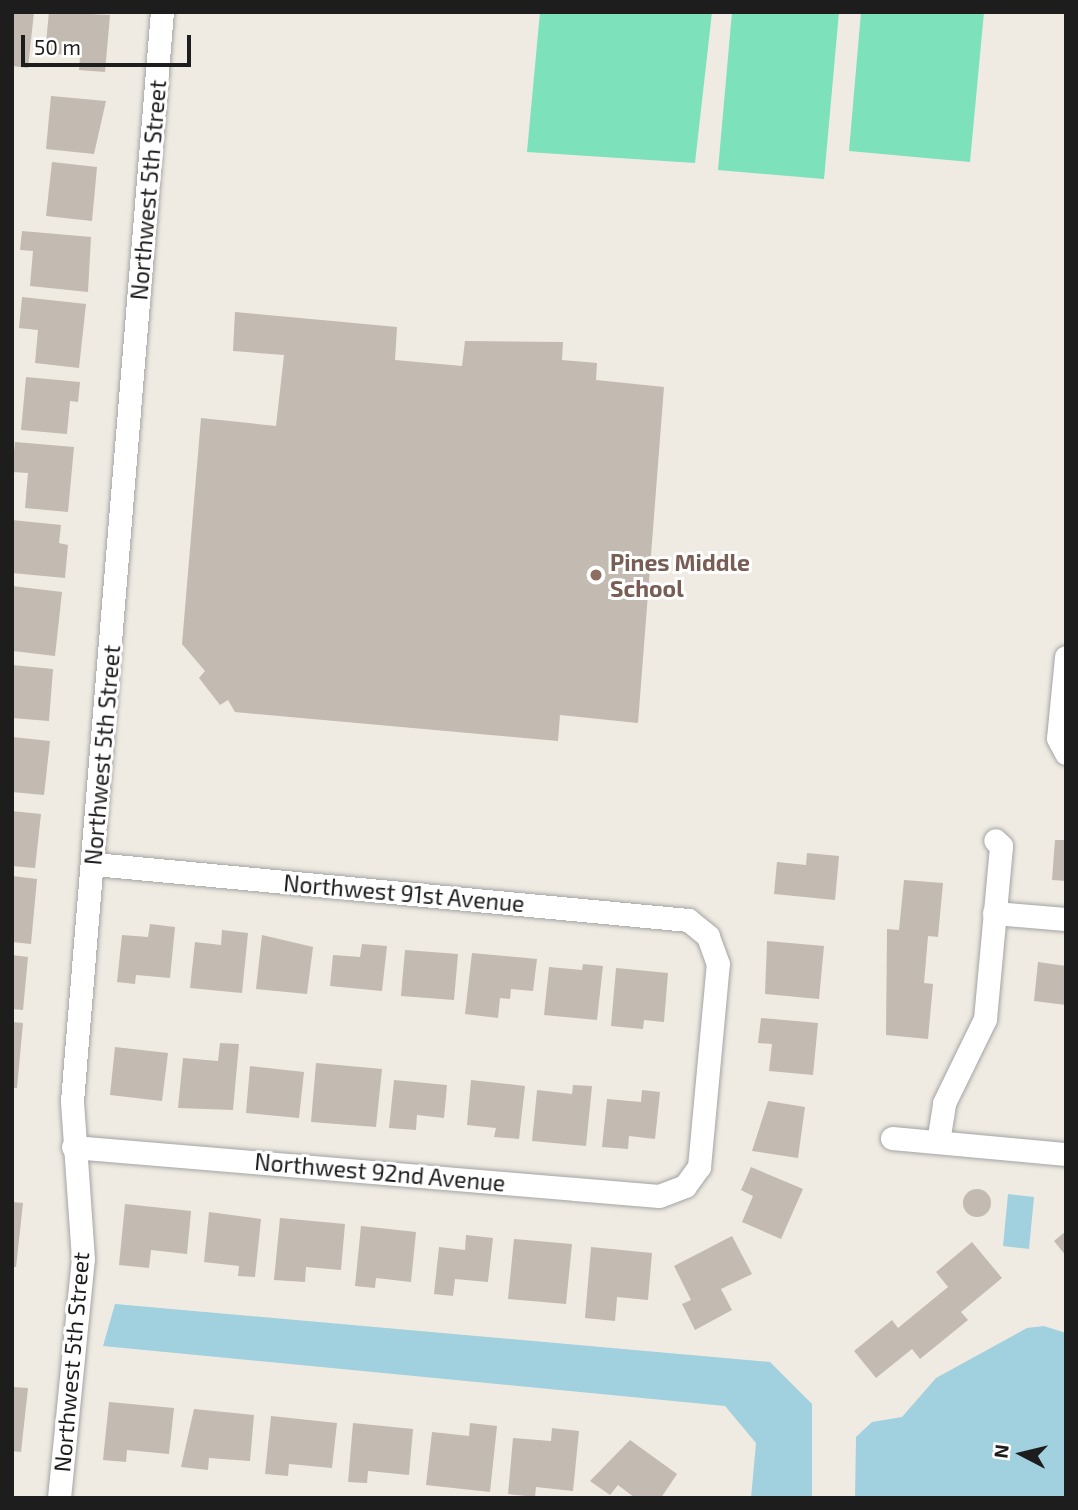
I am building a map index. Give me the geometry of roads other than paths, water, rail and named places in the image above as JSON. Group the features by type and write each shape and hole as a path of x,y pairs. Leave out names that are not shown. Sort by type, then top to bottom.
{"street":[{"name":"Northwest 5th Street","path":"59,1498 83,1259 73,1147 162,12"},
{"path":"1066,657 1058,738 1066,753"},
{"path":"938,1142 944,1103 985,1019 1001,846 995,840"},
{"name":"Northwest 91st Avenue","path":"94,864 688,920 708,936 718,964 699,1167 685,1186"},
{"path":"994,913 1066,919"},
{"path":"892,1138 1066,1154"},
{"name":"Northwest 92nd Avenue","path":"73,1147 659,1196 685,1186"}],"water":[{"path":"1008,1194 1034,1197 1029,1249 1003,1246"},
{"path":"115,1304 770,1362 812,1404 812,1498 751,1498 756,1443 725,1406 103,1346"},
{"path":"1044,1326 1066,1333 1066,1498 855,1498 856,1437 872,1422 902,1417 936,1378 1027,1328"}],"place":[{"name":"Pines Middle School","path":"596,575"}]}
